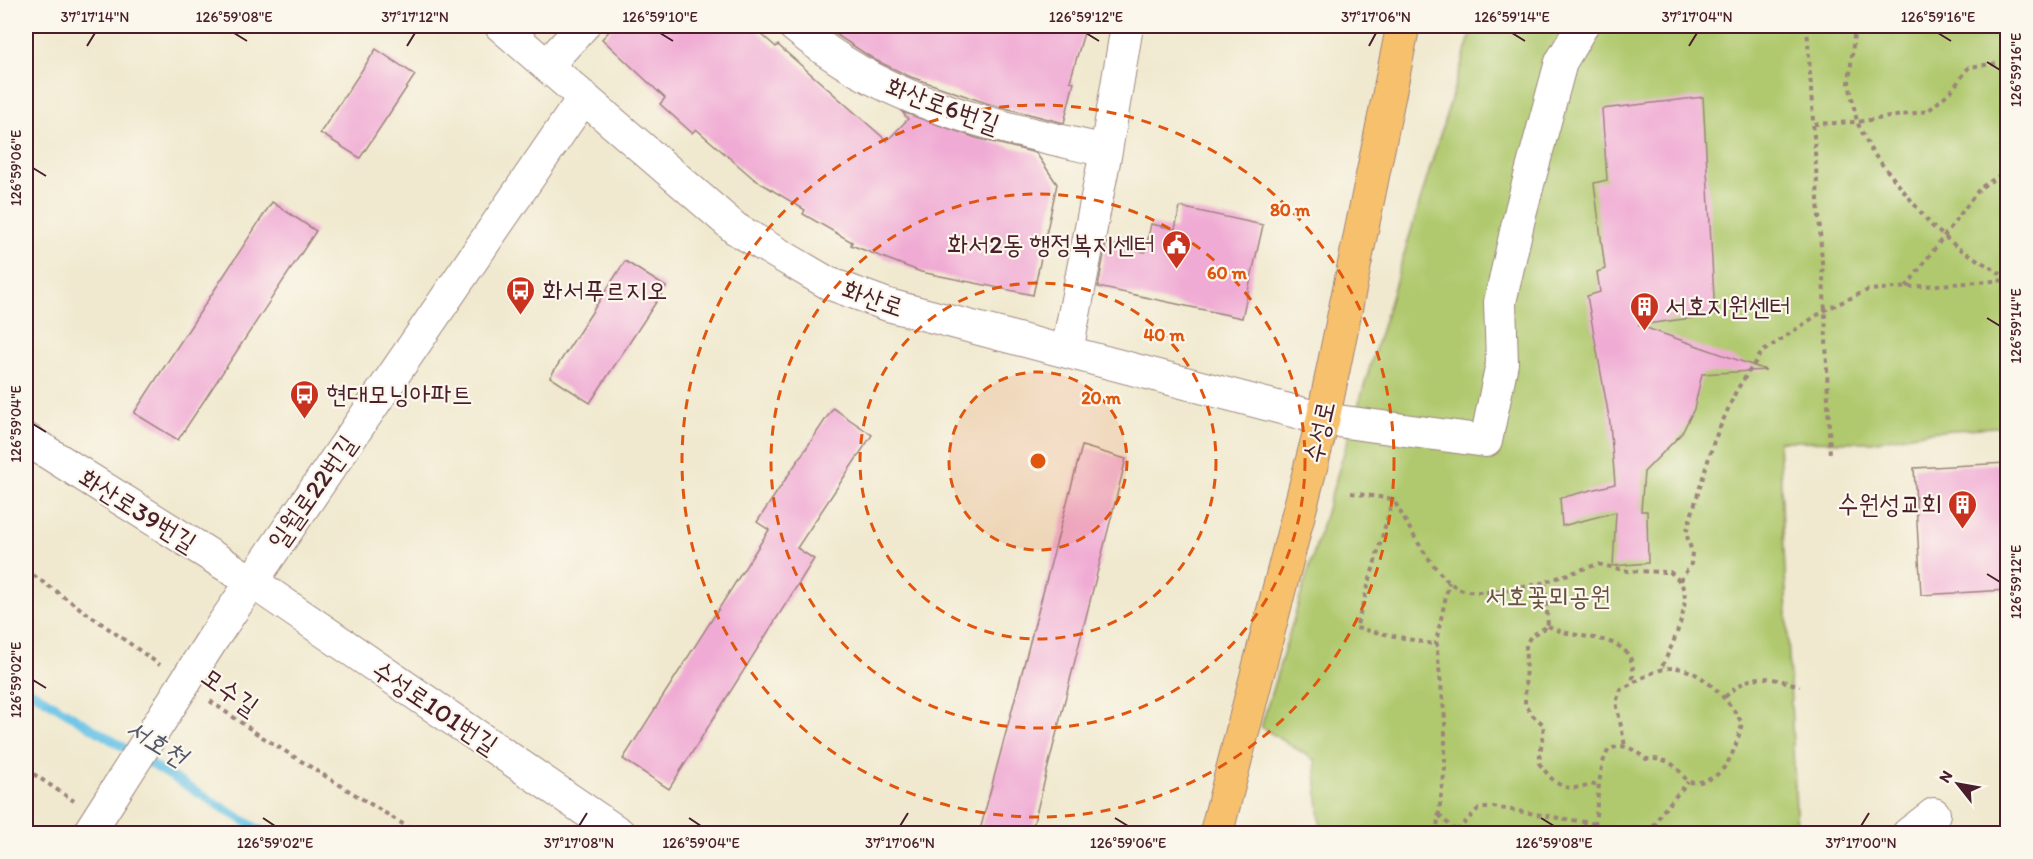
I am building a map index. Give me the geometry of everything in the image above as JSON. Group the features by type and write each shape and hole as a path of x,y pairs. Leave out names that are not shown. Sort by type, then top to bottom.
{"main road":[{"name":"수성로","path":"1216,834 1323,419 1403,26"}],"street":[{"name":"화산로","path":"501,26 548,64 736,229 819,278 888,305 1323,419 1486,441 1502,363 1500,302 1518,222 1561,62 1582,26"},
{"path":"548,64 583,26"},
{"name":"화산로6번길","path":"794,26 828,54 893,91 978,122 1106,151"},
{"path":"1067,351 1106,151 1127,26"},
{"name":"일월로22번길","path":"88,834 251,581 584,97"},
{"name":"화산로39번길","path":"26,439 251,581"},
{"name":"수성로101번길","path":"251,581 620,834"},
{"path":"1908,834 1934,814"}],"path":[{"path":"1807,26 1825,310 1830,457"},
{"path":"1855,26 1849,83 1857,122 1872,152 1932,226 2007,279"},
{"path":"1814,124 1857,122 1928,111 1952,90 1970,67 2007,62"},
{"path":"1906,287 1980,188 2007,170"},
{"path":"1680,581 1691,564 1692,552 1686,533 1714,441 1736,391 1762,352 1825,310 1868,290 2007,279"},
{"path":"1351,493 1393,500 1438,571 1449,582 1463,590 1504,591 1545,582 1598,564 1628,571 1670,572 1680,581 1684,590 1684,603 1669,653 1660,671"},
{"path":"1393,500 1356,628 1437,645"},
{"path":"26,570 161,666"},
{"path":"1436,834 1445,768 1445,719 1437,645 1449,582"},
{"path":"1545,582 1548,626"},
{"path":"1548,626 1563,634 1609,640 1621,648 1631,657 1635,669 1632,684"},
{"path":"1548,626 1531,636 1526,644 1525,704 1531,714 1544,725 1539,763 1551,780 1572,790 1596,784"},
{"path":"1625,746 1616,702 1621,689 1665,668 1684,670 1707,681 1725,697 1742,723 1736,746 1723,770 1712,780 1688,782 1669,803 1649,834"},
{"path":"1725,697 1741,682 1762,677 1800,686"},
{"name":"모수길","path":"200,694 259,735 419,834"},
{"path":"1594,834 1602,760 1612,748 1625,746 1636,750 1646,759 1655,757 1669,762 1688,782"},
{"path":"1439,814 1458,832 1478,809 1493,807 1596,824"}],"green space":[{"name":"서호꽃뫼공원","path":"1473,26 2007,26 2007,426 1927,432 1871,442 1779,441 1797,833 1321,833 1315,760 1261,727"}],"building":[{"path":"614,26 752,26 776,47 778,45 887,141 908,119 902,112 976,138 1036,153 1057,184 1033,295 921,272 851,245 852,242 803,214 805,210 754,179 696,129 692,133 660,104 665,98 602,39"},
{"path":"823,26 1086,26 1070,81 1074,82 1064,123 986,103 911,77 875,60"},
{"path":"376,49 415,75 360,158 320,133"},
{"name":"서호지원센터","path":"1703,97 1715,315 1638,325 1766,370 1702,374 1694,409 1682,433 1644,472 1641,511 1647,511 1648,563 1613,566 1616,512 1562,526 1560,498 1615,484 1610,423 1587,296 1600,292 1597,272 1605,269 1594,183 1607,180 1602,109"},
{"path":"272,202 316,231 178,440 134,413"},
{"name":"화서2동 행정복지센터","path":"1180,207 1263,225 1242,318 1098,287 1106,243 1145,252 1151,224 1175,229"},
{"path":"625,261 666,287 590,403 550,377"},
{"path":"833,408 872,435 797,548 814,559 669,789 623,759 769,530 757,522"},
{"path":"1082,446 1126,459 1031,834 979,834"},
{"name":"수원성교회","path":"2007,463 2007,590 1921,595 1914,468"}],"waterway":[{"name":"서호천","path":"26,688 266,834"}],"place":[{"name":"화서2동 행정복지센터","path":"1176,270"},
{"name":"화서푸르지오","path":"521,316"},
{"name":"서호지원센터","path":"1644,332"},
{"name":"현대모닝아파트","path":"305,420"},
{"name":"수원성교회","path":"1963,530"}]}
